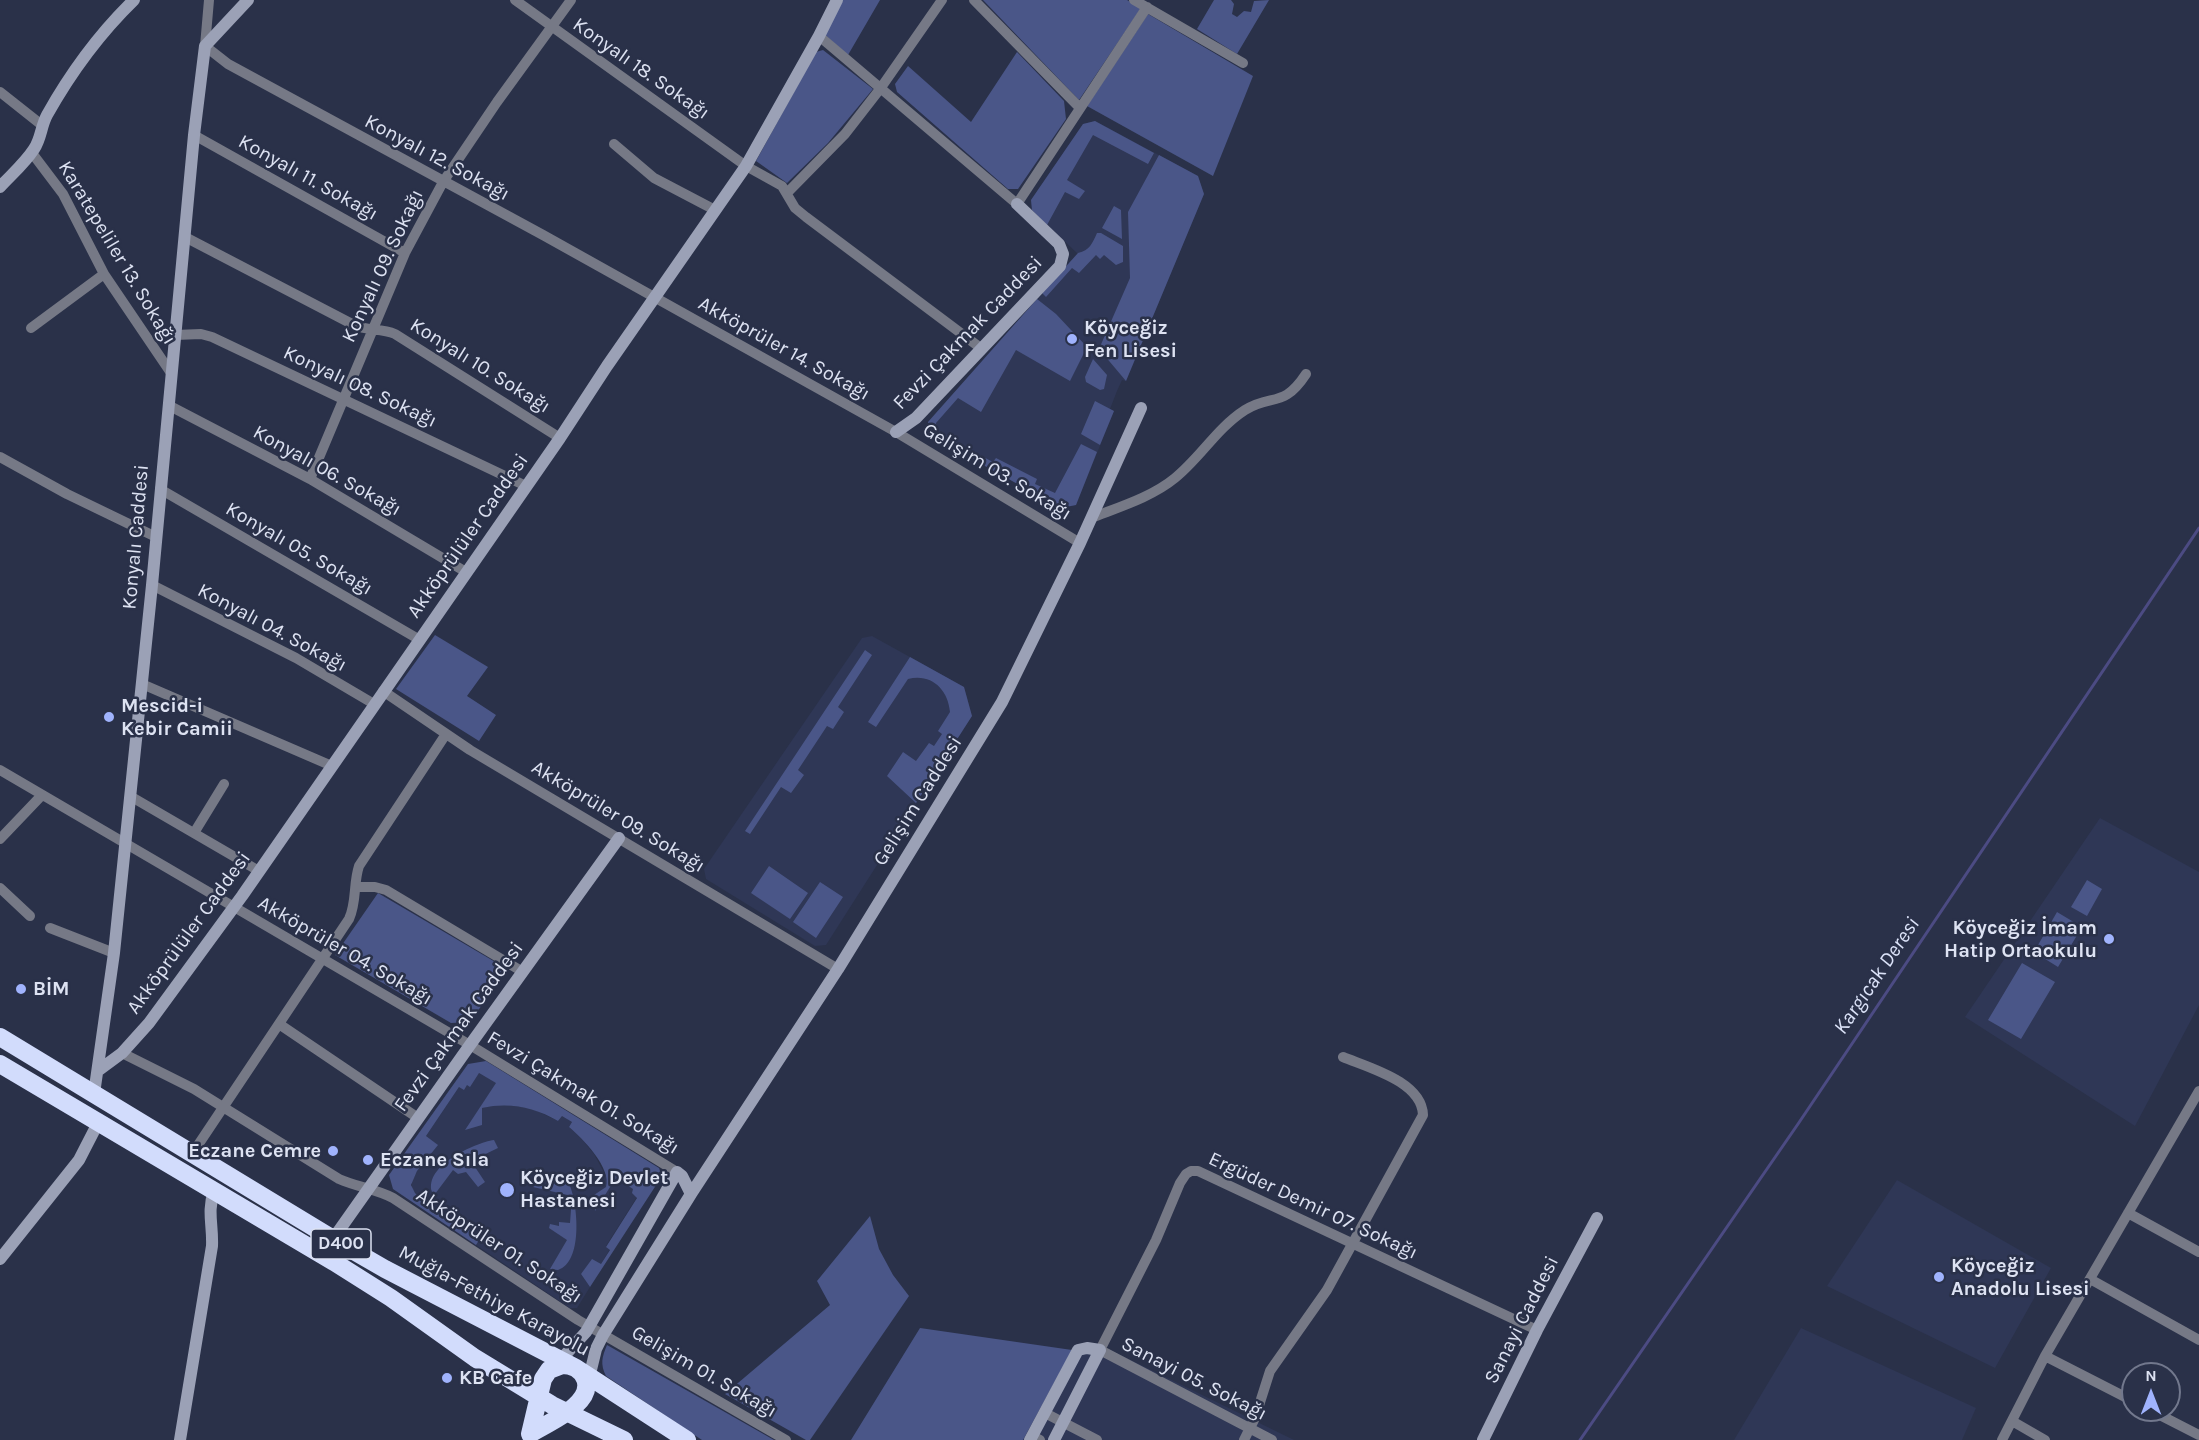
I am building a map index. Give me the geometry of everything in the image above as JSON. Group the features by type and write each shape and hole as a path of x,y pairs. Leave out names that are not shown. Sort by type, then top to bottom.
{"highway":[{"name":"Muğla-Fethiye Karayolu","path":"0,1037 333,1239 573,1372 687,1440"},
{"name":"D400","path":"0,1064 358,1277 475,1358 624,1440"},
{"path":"525,1437 554,1402 582,1400 573,1372 545,1376 554,1402"},
{"path":"525,1437 554,1402"}],"street":[{"path":"0,187 32,153 54,104 92,48 113,21 134,0"},
{"path":"205,46 210,0"},
{"path":"205,46 249,0"},
{"name":"Konyalı 18. Sokağı","path":"514,0 746,166 774,180 787,192 795,208 806,217 982,349"},
{"name":"Konyalı 09. Sokağı","path":"310,479 405,252 443,182 497,102 571,0"},
{"name":"Akköprülüler Caddesi","path":"99,1070 122,1053 149,1023 233,908 560,438 746,166 837,0"},
{"path":"787,192 839,140 880,89 942,0"},
{"path":"974,0 1080,108"},
{"path":"1134,0 1243,63"},
{"path":"819,36 1017,204 1147,8"},
{"name":"Konyalı Caddesi","path":"94,1094 114,953 152,585 194,135 205,46"},
{"name":"Konyalı 12. Sokağı","path":"205,46 228,64 655,297"},
{"path":"0,92 43,126"},
{"name":"Konyalı 11. Sokağı","path":"194,135 405,252"},
{"path":"614,144 662,182 715,210"},
{"name":"Karatepeliler 13. Sokağı","path":"32,153 63,194 104,274 171,373"},
{"name":"Fevzi Çakmak Caddesi","path":"896,432 916,418 1060,266 1062,249 1059,244 1017,204"},
{"name":"Konyalı 10. Sokağı","path":"185,237 354,325 395,334 560,438"},
{"path":"31,328 104,274"},
{"name":"Akköprüler 14. Sokağı","path":"655,297 896,432"},
{"name":"Konyalı 08. Sokağı","path":"175,335 201,334 212,337 526,486"},
{"path":"1092,518 1174,480 1238,415 1252,406 1287,396 1306,374"},
{"name":"Konyalı 06. Sokağı","path":"168,405 310,479 466,572"},
{"name":"Gelişim Caddesi","path":"573,1372 596,1349 691,1194 838,969 1002,702 1092,518 1141,408"},
{"name":"Gelişim 03. Sokağı","path":"896,432 1080,543"},
{"path":"0,457 67,494 156,537"},
{"name":"Konyalı 05. Sokağı","path":"160,489 420,640"},
{"name":"Konyalı 04. Sokağı","path":"152,585 296,658 374,704"},
{"path":"142,684 332,766"},
{"name":"Akköprüler 09. Sokağı","path":"383,691 446,734 838,969"},
{"path":"192,1154 353,911 359,866 446,734"},
{"name":"Akköprüler 04. Sokağı","path":"0,770 470,1045"},
{"path":"194,833 224,784"},
{"path":"0,839 42,795"},
{"path":"130,796 259,871"},
{"name":"Fevzi Çakmak Caddesi","path":"333,1239 619,838"},
{"path":"356,887 375,887 386,890 523,972"},
{"path":"0,888 30,916"},
{"path":"50,928 114,953"},
{"path":"279,1024 418,1118"},
{"name":"Fevzi Çakmak 01. Sokağı","path":"470,1045 677,1172"},
{"name":"Akköprüler 01. Sokağı","path":"122,1053 173,1077 339,1179 393,1198 538,1295 603,1335"},
{"path":"1244,1440 1270,1371 1315,1309 1354,1244 1421,1122 1423,1108 1419,1098 1402,1084 1343,1057"},
{"path":"2002,1440 2046,1356 2199,1092"},
{"path":"0,1259 79,1160 98,1123"},
{"name":"Ergüder Demir 07. Sokağı","path":"1100,1350 1156,1240 1180,1183 1191,1171 1198,1171 1537,1330"},
{"path":"573,1372 579,1341 677,1172 687,1183 691,1194"},
{"path":"184,1438 212,1246 213,1234 209,1211 214,1191"},
{"path":"2128,1213 2199,1252"},
{"name":"Sanayi Caddesi","path":"1483,1440 1596,1218"},
{"path":"2090,1279 2199,1340"},
{"name":"Gelişim 01. Sokağı","path":"603,1335 786,1440"},
{"path":"1034,1439 1078,1350 1087,1348 1100,1350 1053,1440"},
{"name":"Sanayi 05. Sokağı","path":"1100,1350 1272,1440"},
{"path":"2046,1356 2121,1395"},
{"path":"1045,1413 1097,1440"},
{"path":"2012,1421 2045,1440"},
{"path":"2174,1422 2199,1435"}],"shaded area":[{"path":"843,0 880,0 848,55 825,35"},
{"path":"983,0 1127,0 1141,8 1079,100"},
{"path":"1214,0 1231,0 1234,4 1232,14 1237,17 1244,11 1251,12 1254,1 1269,0 1237,54 1197,29"},
{"path":"1148,14 1253,76 1213,176 1087,106"},
{"path":"823,50 873,89 828,143 787,183 756,161 816,52"},
{"path":"1017,52 1064,101 1066,119 1018,189 1008,189 897,92 895,84 908,66 971,122"},
{"name":"Köyceğiz Fen Lisesi","path":"1095,121 1198,176 1204,194 1126,381 1122,380 1117,391 1110,409 1114,411 1076,505 1061,508 928,433 928,422 1078,254 1032,210 1031,200 1083,124"},
{"path":"1095,121 1154,153 1148,164 1093,135 1067,180 1085,191 1079,199 1065,192 1047,225 1032,210 1031,200 1083,124"},
{"path":"1159,155 1198,176 1204,194 1126,381 1099,349 1130,278 1128,212"},
{"path":"1114,206 1121,210 1122,239 1102,228"},
{"path":"1097,233 1123,246 1123,262 1116,265 1104,255 1100,259 1096,255 1079,273 1072,268 1046,297 1042,293 1078,253 1090,246"},
{"path":"1037,299 1056,314 1087,347 1070,381 1016,350 981,412 958,398 936,423 937,430 957,442 954,448 928,433 928,422"},
{"path":"1093,359 1107,375 1104,389 1100,390 1086,382 1085,377"},
{"path":"1095,401 1114,411 1100,445 1081,434"},
{"path":"1081,444 1097,452 1076,505 1061,508 965,455 970,450 993,462 996,458 1037,479 1035,484 1055,493"},
{"path":"435,635 488,667 467,696 496,715 479,741 396,689"},
{"path":"872,636 964,687 972,716 826,945 815,946 706,879 704,869 862,638"},
{"path":"865,650 872,655 838,707 844,712 833,729 827,726 798,770 804,775 791,793 781,787 750,834 745,831"},
{"path":"910,657 964,687 972,716 916,803 887,776 903,752 916,761 929,743 934,746 942,734 938,731 950,712 946,696 931,681 924,678 908,679 876,727 868,722"},
{"name":"Köyceğiz İmam Hatip Ortaokulu","path":"2100,818 2199,872 2199,1005 2135,1126 1965,1017"},
{"path":"769,866 808,893 790,919 751,893"},
{"path":"2087,880 2102,889 2087,916 2071,907"},
{"path":"820,882 843,897 816,938 793,922"},
{"path":"378,893 502,966 503,975 470,1022 451,1023 335,955"},
{"path":"2057,912 2082,927 2058,967 2034,952"},
{"path":"2022,963 2055,982 2021,1039 1988,1020"},
{"path":"486,1061 659,1168 662,1176 590,1287 581,1274 592,1259 601,1264 610,1250 606,1247 637,1198 632,1193 633,1189 624,1183 612,1184 595,1211 594,1195 606,1187 605,1171 595,1154 569,1127 572,1122 562,1116 558,1121 531,1109 492,1106 482,1108 482,1125 465,1130 496,1083 479,1073 470,1087 467,1085 464,1090 459,1087 426,1136 438,1145 417,1171 411,1185 419,1197 481,1237 476,1245 393,1189 389,1175 468,1064"},
{"name":"Köyceğiz Devlet Hastanesi","path":"479,1073 497,1083 465,1130 482,1108 492,1106 531,1108 558,1121 562,1115 572,1122 569,1127 594,1154 607,1178 608,1184 595,1210 612,1184 627,1184 633,1187 637,1197 606,1246 610,1249 601,1264 581,1274 590,1287 577,1308 570,1308 476,1245 480,1237 419,1197 412,1189 412,1181 417,1171 437,1145 426,1136 459,1087 467,1085"},
{"path":"494,1140 498,1148 471,1161 485,1182 478,1187 466,1172 458,1174 453,1170 435,1194 432,1192 432,1182 436,1173 452,1157"},
{"path":"558,1180 570,1186 575,1206 576,1232 572,1256 566,1265 558,1270 550,1269 567,1240 549,1228 550,1224 559,1226 559,1222 570,1223 572,1196 533,1187 535,1184 551,1186"},
{"name":"Köyceğiz Anadolu Lisesi","path":"1897,1180 2051,1268 1995,1368 1827,1286"},
{"path":"870,1216 879,1249 893,1275 909,1296 810,1440 806,1440 725,1394 830,1305 817,1281"},
{"path":"920,1328 1072,1350 1023,1440 851,1440"},
{"path":"1801,1328 1976,1408 1962,1440 1734,1440"},
{"path":"1096,1343 1294,1440 1023,1440 1072,1350 1080,1344"},
{"path":"607,1345 774,1440 702,1440 606,1376 602,1361"}],"waterway":[{"name":"Kargıcak Deresi","path":"1580,1440 1798,1124 2199,528"}],"place":[{"name":"Köyceğiz Fen Lisesi","path":"1072,339"},
{"name":"Mescid-i Kebir Camii","path":"109,717"},
{"name":"Köyceğiz İmam Hatip Ortaokulu","path":"2109,939"},
{"name":"BİM","path":"21,989"},
{"name":"Eczane Cemre","path":"333,1151"},
{"name":"Eczane Sıla","path":"368,1160"},
{"name":"Köyceğiz Devlet Hastanesi","path":"507,1190"},
{"name":"Köyceğiz Anadolu Lisesi","path":"1939,1277"},
{"name":"KB Cafe","path":"447,1378"}]}
